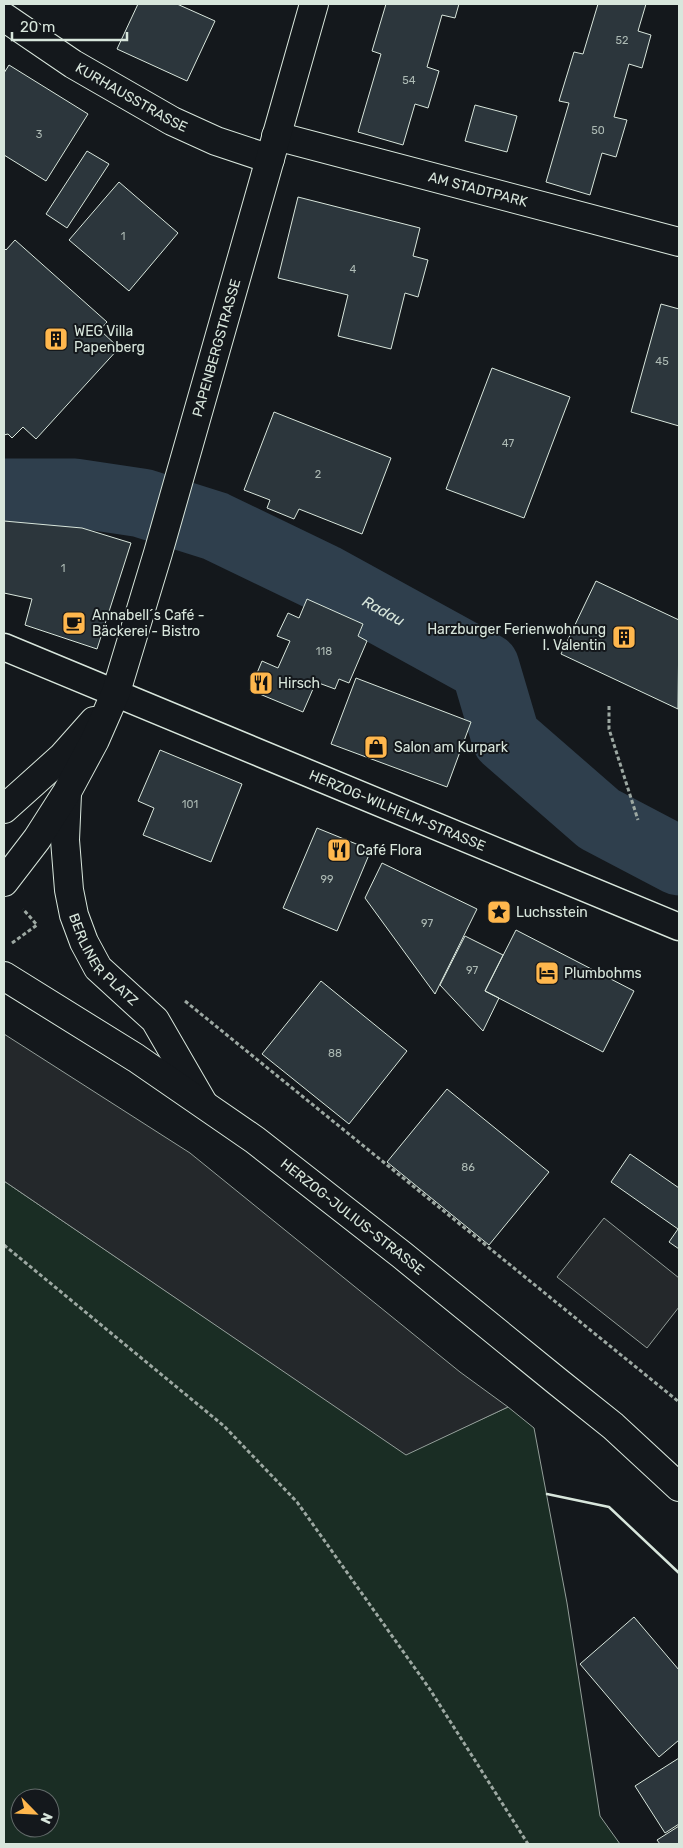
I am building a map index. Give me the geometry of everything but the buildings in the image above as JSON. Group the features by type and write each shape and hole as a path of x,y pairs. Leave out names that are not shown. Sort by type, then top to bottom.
{"street":[{"name":"PAPENBERGSTRASSE","path":"116,692 158,553 314,4"},
{"name":"KURHAUSSTRASSE","path":"4,18 73,64 172,121 216,140 273,148"},
{"name":"AM STADTPARK","path":"273,148 679,242"},
{"path":"4,647 116,692 92,724 62,756 4,809"},
{"name":"BERLINER PLATZ","path":"4,882 37,839 67,792 95,740 116,692"},
{"name":"HERZOG-WILHELM-STRASSE","path":"116,692 679,927"},
{"name":"BERLINER PLATZ","path":"67,792 65,840 68,890 74,915 84,942 98,968 154,1020 203,1103"},
{"name":"HERZOG-JULIUS-STRASSE","path":"4,976 136,1058 262,1146 402,1255 612,1426 679,1487"}],"path":[{"path":"609,706 609,729 638,820"},
{"path":"10,944 37,925 20,905"},
{"path":"184,1000 679,1402"},
{"path":"4,1245 224,1426 297,1502 429,1688 528,1844"}],"green space":[{"path":"4,1181 406,1454 508,1407 534,1428 567,1603 600,1816 620,1844 4,1844"}],"shaded area":[{"path":"4,1034 190,1153 460,1372 508,1407 406,1455 4,1181"},
{"path":"604,1218 679,1278 679,1307 647,1348 557,1277"}],"waterway":[{"name":"Radau","path":"4,493 75,493 142,503 215,526 323,578 485,667 506,738 599,819 679,861"}],"wall":[{"path":"547,1494 609,1507 679,1573"}],"place":[{"name":"WEG Villa Papenberg","path":"56,339"},
{"name":"Annabell´s Café - Bäckerei - Bistro","path":"74,623"},
{"name":"Harzburger Ferienwohnung I. Valentin","path":"624,637"},
{"name":"Hirsch","path":"261,683"},
{"name":"Salon am Kurpark","path":"376,747"},
{"name":"Café Flora","path":"339,850"},
{"name":"Luchsstein","path":"499,912"},
{"name":"Plumbohms","path":"547,973"}]}
